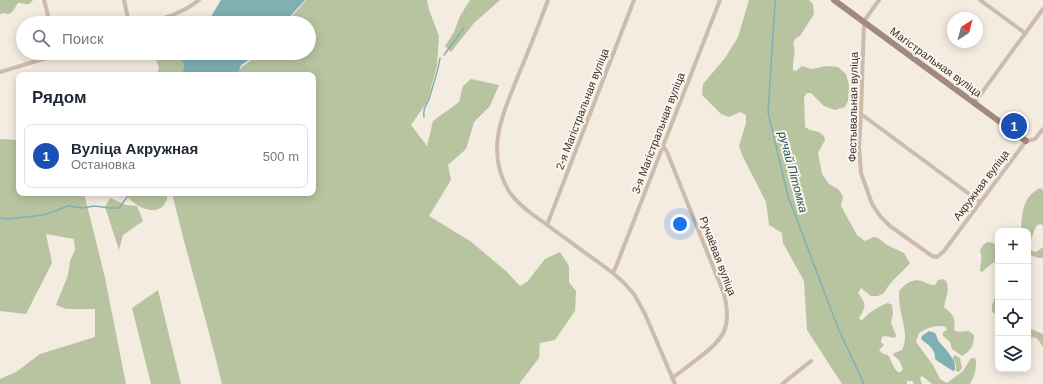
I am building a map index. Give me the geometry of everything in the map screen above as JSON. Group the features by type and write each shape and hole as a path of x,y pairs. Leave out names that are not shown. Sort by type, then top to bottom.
{"street":[{"path":"44,0 48,16"},
{"path":"124,0 127,16"},
{"path":"171,16 190,8 199,0"},
{"path":"548,0 506,105 500,125 497,141 497,155 500,170 511,193 521,204 532,214 613,273 634,294 645,314 675,384"},
{"name":"2-я Магістральная вуліца","path":"547,225 634,0"},
{"name":"3-я Магістральная вуліца","path":"613,273 720,0"},
{"name":"Магістральная вуліца","path":"834,0 975,102 1026,141"},
{"path":"864,21 879,0"},
{"path":"980,0 1025,33"},
{"path":"975,102 1043,9"},
{"name":"Фестывальная вуліца","path":"864,21 859,147 861,173 872,204 880,216 890,226 932,256 937,257"},
{"path":"0,72 39,60"},
{"path":"861,114 980,202"},
{"name":"Акружная вуліца","path":"937,257 944,251 1026,141 1035,139 1043,130"},
{"name":"Ручаёвая вуліца","path":"664,146 724,294 727,307 726,327 717,343 682,372 672,378"},
{"path":"782,384 811,361"}],"green space":[{"path":"0,0 33,0 30,4 18,3 9,14 2,13 0,15"},
{"path":"306,0 427,0 429,10 439,36 437,66 427,102 411,125 427,146 433,121 459,102 463,86 471,79 499,85 490,106 474,122 466,149 448,165 451,180 429,216 470,241 506,271 520,286 527,282 545,259 560,252 569,266 569,282 576,291 575,311 555,340 540,343 539,358 519,384 222,384 173,196 316,196 316,72 238,72 252,60 316,60 316,16 292,16"},
{"path":"470,0 500,0 474,23 451,52 445,46 454,32 460,16"},
{"path":"749,0 809,0 813,4 814,14 800,36 795,39 793,44 795,50 793,70 796,71 802,66 812,69 826,66 838,67 846,74 849,85 848,101 845,107 835,110 824,106 811,93 807,93 804,97 805,127 819,132 824,136 825,140 818,153 822,174 829,184 838,189 843,196 841,206 857,235 865,241 874,237 878,238 887,245 904,253 910,263 889,285 884,293 878,296 871,296 861,288 858,293 863,300 864,305 859,319 862,320 874,310 888,303 892,305 893,313 891,323 896,335 895,338 885,336 882,337 881,342 884,345 879,350 883,354 888,355 896,370 901,372 903,369 899,360 893,355 894,353 902,350 905,339 899,291 906,284 915,280 935,285 938,280 944,279 947,283 948,290 944,307 953,317 955,322 954,330 958,332 969,331 974,335 973,345 968,352 962,356 952,349 950,342 943,336 943,332 947,330 946,327 939,326 929,328 919,333 916,342 933,365 940,379 947,383 963,371 971,358 975,358 975,372 970,384 932,384 922,376 920,378 922,384 914,384 912,381 907,381 907,384 842,384 807,330 804,281 783,243 782,233 769,225 766,202 739,146 746,123 746,115 740,112 729,117 721,114 702,95 703,84 725,58 738,37"},
{"path":"156,60 181,60 184,64 183,72 158,72 159,67"},
{"path":"0,139 16,140 16,196 85,196 105,278 126,384 0,384 0,379 16,372 40,354 95,337 95,309 66,309 56,305 68,275 70,261 75,250 74,239 46,234 52,263 26,314 0,311"},
{"path":"1040,188 1043,190 1043,226 1041,224 1037,225 1031,239 1031,228 1021,228 1024,206 1026,201"},
{"path":"126,196 167,196 166,202 157,210 146,209"},
{"path":"110,198 126,205 137,206 143,221 123,235 119,250 105,207"},
{"path":"987,242 995,245 995,262 982,272 980,271 980,250"},
{"path":"1043,247 1043,258 1031,255 1031,250 1036,252"},
{"path":"158,290 181,384 151,384 132,308"},
{"path":"995,298 995,314 992,312 992,305"},
{"path":"1031,329 1043,334 1043,347 1038,339 1032,337"},
{"path":"955,355 960,358 962,368 959,372 956,371 956,365 952,358"}],"water":[{"path":"221,0 305,0 290,16 212,15"},
{"path":"181,60 248,60 241,65 239,72 183,72 184,64"},
{"path":"929,331 935,333 939,342 950,355 955,366 955,370 953,371 935,359 933,350 921,339 922,336"}],"waterway":[{"name":"ручай Пітомка","path":"776,0 768,112 788,196 838,328 864,384"},
{"path":"444,55 464,28"},
{"path":"424,117 424,109 429,99 440,58"},
{"path":"0,218 8,219 43,215 68,206 83,208 94,206 119,208 127,197"}],"place":[{"name":"Вуліца Акружная","path":"1014,126"}]}
